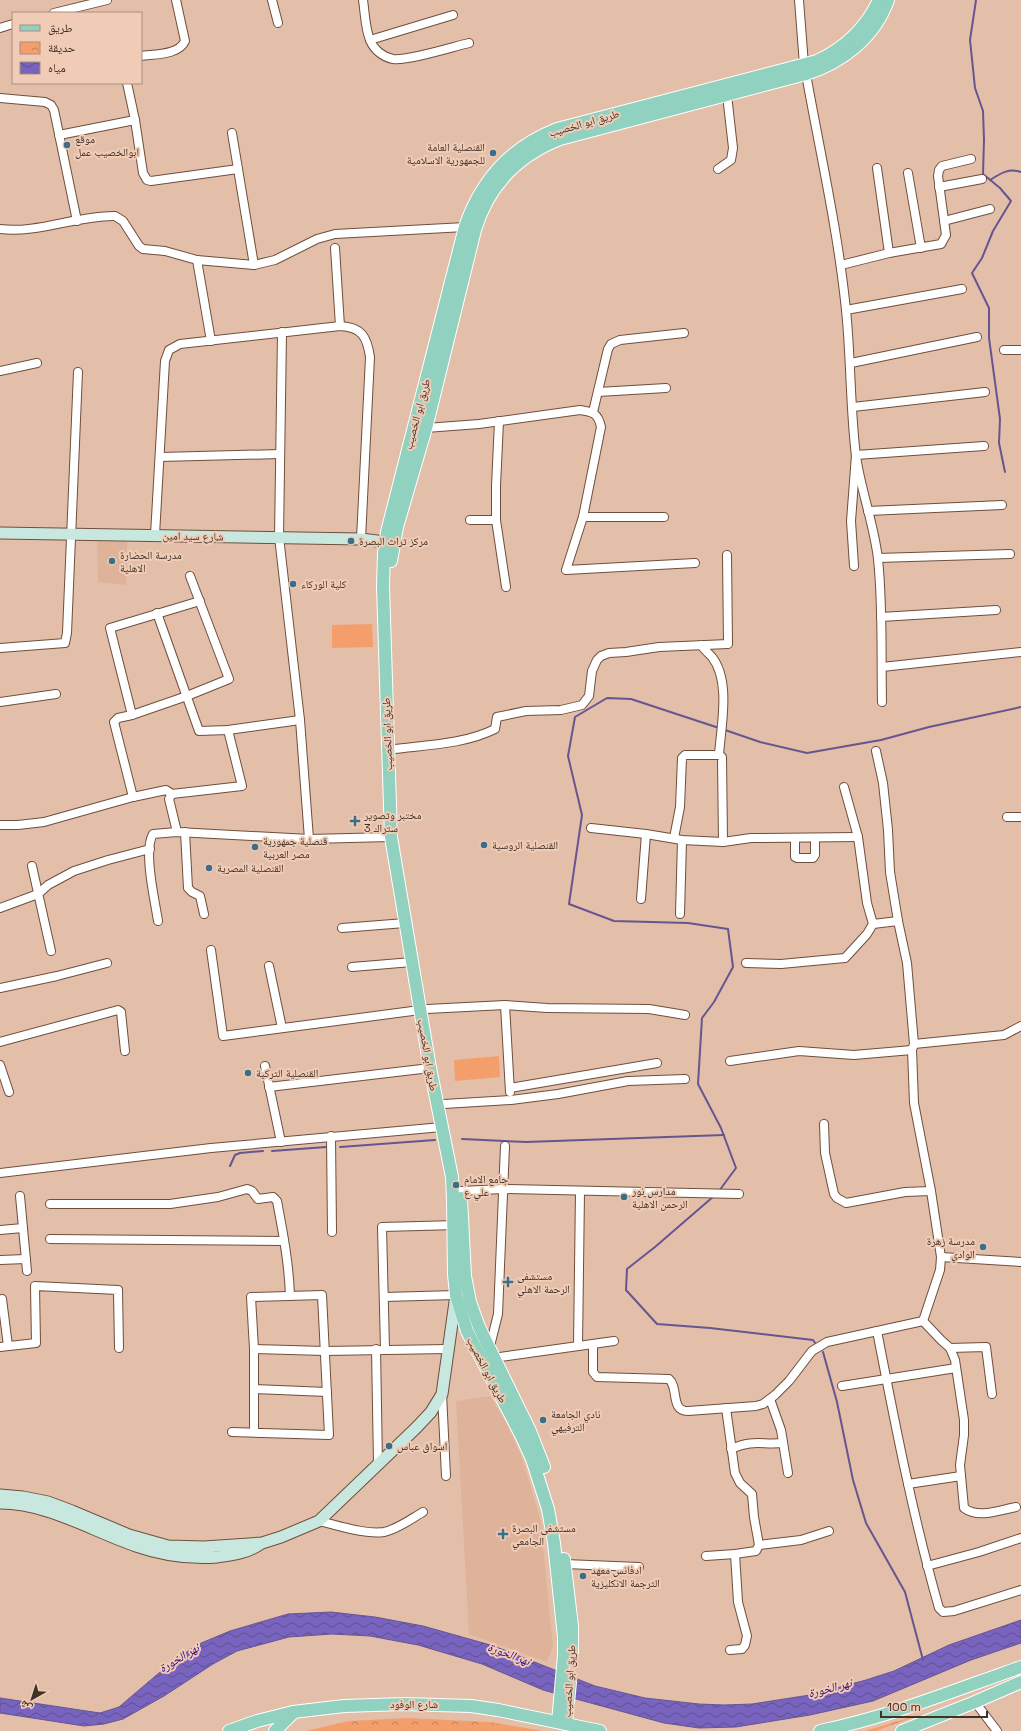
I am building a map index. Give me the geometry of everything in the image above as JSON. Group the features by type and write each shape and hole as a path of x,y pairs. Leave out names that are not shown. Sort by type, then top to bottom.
{"main road":[{"name":"طريق ابو الخصيب","path":"562,1723 566,1671 572,1626 559,1525 551,1490 479,1327 469,1296 452,1185 430,1068 423,1010 398,846 394,749 383,586 385,542 478,218 490,194 506,174 525,157 560,139 727,95 805,69 829,55 850,40 868,21 879,0"},
{"name":"طريق ابو الخصيب","path":"566,1671 552,1526 539,1476 526,1433 467,1332 456,1295 454,1274 460,1191 444,1104 412,962 391,837 390,574 392,551 397,527 426,428 433,375 465,227 475,201 490,178 509,157 520,148 544,134 571,125 834,62 859,44 875,25 888,0"},
{"path":"820,1731 891,1713 1021,1667"},
{"path":"902,1731 1021,1682"},
{"name":"شارع الوفود","path":"229,1731 257,1721 293,1712 344,1706 404,1704 444,1705 498,1710 600,1731"},
{"path":"275,1731 293,1712"}],"street":[{"path":"58,12 107,0"},
{"path":"142,56 176,50 183,46 185,41 176,0"},
{"path":"272,0 278,23"},
{"path":"363,0 370,40 376,50 381,54 398,59 469,43"},
{"path":"799,0 805,69 840,264 846,310 851,363 852,407 856,455 878,558 881,617 882,702"},
{"path":"370,40 453,15"},
{"path":"0,28 12,24"},
{"path":"127,84 135,120 143,173 147,180 151,181 238,169"},
{"path":"718,169 731,160 733,155 727,95"},
{"path":"0,98 45,102 51,105 54,110 77,221"},
{"path":"59,135 135,120"},
{"path":"232,133 254,265"},
{"path":"840,264 889,253 941,244 946,235 939,187 939,170 942,166 971,159"},
{"path":"877,168 889,253"},
{"path":"908,173 921,248"},
{"path":"939,187 982,178"},
{"path":"944,221 990,209"},
{"path":"0,229 7,230 29,228 115,216 122,221 139,246 143,249 165,252 197,260 254,265 275,260 327,235 465,227"},
{"path":"335,248 340,326"},
{"path":"197,260 211,341"},
{"path":"846,310 962,289"},
{"path":"156,535 166,355 174,346 340,326 353,328 363,336 370,357 361,539"},
{"path":"282,332 279,537 300,720 309,839"},
{"path":"593,412 608,349 611,344 620,340 684,333"},
{"path":"851,363 977,337"},
{"path":"1004,350 1021,350"},
{"path":"0,371 37,363"},
{"path":"0,648 65,643 67,633 72,534 78,372"},
{"path":"598,392 666,388"},
{"path":"852,407 986,392"},
{"path":"426,428 478,424 580,410 593,412 600,420 601,427 583,517 566,570 695,563"},
{"path":"499,421 496,520 506,587"},
{"path":"856,455 984,446"},
{"path":"160,457 280,454"},
{"path":"854,566 851,521 856,455"},
{"path":"868,511 1002,505"},
{"path":"583,517 664,517"},
{"path":"470,520 496,520"},
{"name":"شارع سيد امين","path":"0,533 279,537 361,539 385,542"},
{"path":"878,558 1010,554"},
{"path":"394,749 466,739 486,733 495,729 497,717 526,711 561,710 582,705 589,696 592,671 597,660 605,654 658,647 728,644 727,555"},
{"path":"134,797 114,722 118,718 132,715 187,696 229,679 190,576"},
{"path":"132,715 110,628 200,601"},
{"path":"881,617 996,610"},
{"path":"157,614 199,731 228,730 300,720"},
{"path":"701,645 713,658 722,680 724,694 719,755 722,757 723,842"},
{"path":"882,667 1021,652"},
{"path":"0,702 56,694"},
{"path":"0,825 18,825 44,822 134,797 166,790 172,794 242,786 228,730"},
{"path":"876,750 883,783 888,830 890,872 907,963 913,1047 914,1103 931,1191 941,1257 940,1270 923,1321"},
{"path":"680,914 678,838 682,758 685,755 719,755"},
{"path":"844,787 858,837 867,903 873,924"},
{"path":"172,794 169,799 181,832 188,888 200,896 204,914"},
{"path":"1007,817 1021,817"},
{"path":"591,828 723,842 751,838 858,837"},
{"path":"158,921 151,876 150,840 153,834 181,832 309,839 391,837"},
{"path":"641,899 646,834"},
{"path":"795,838 797,858 813,858 815,855 815,838"},
{"path":"0,908 38,894 48,885 74,871 150,849"},
{"path":"32,866 51,951"},
{"path":"746,963 781,964 845,958 862,940 873,924 898,921"},
{"path":"342,928 405,923"},
{"path":"210,950 223,1036 423,1010 506,1005 547,1008 649,1009 685,1015"},
{"path":"352,967 412,962"},
{"path":"0,988 58,976 106,963"},
{"path":"269,966 282,1028"},
{"path":"506,1005 511,1100"},
{"path":"0,1042 118,1010 121,1012 125,1051"},
{"path":"730,1061 799,1052 854,1055 1004,1035 1021,1026"},
{"path":"510,1088 657,1063"},
{"path":"0,1065 9,1092"},
{"path":"265,1066 281,1142"},
{"path":"269,1087 430,1068"},
{"path":"444,1104 511,1100 558,1094 628,1080 685,1079"},
{"path":"824,1124 825,1153 834,1194 842,1201 846,1203 905,1192 931,1191"},
{"path":"0,1173 331,1136 442,1127"},
{"path":"331,1136 332,1232"},
{"path":"505,1146 498,1314 491,1354 614,1341"},
{"path":"50,1204 170,1204 218,1197 247,1189 252,1191 258,1199 271,1197 276,1200 284,1241 289,1272 290,1296"},
{"path":"460,1191 503,1189 739,1194"},
{"path":"578,1346 580,1191"},
{"path":"20,1196 27,1271"},
{"path":"385,1349 382,1227 458,1225"},
{"path":"0,1230 23,1228"},
{"path":"50,1239 284,1241"},
{"path":"941,1257 1021,1262"},
{"path":"0,1260 26,1258"},
{"path":"2,1299 4,1347 36,1344 35,1286 118,1290 120,1348"},
{"path":"232,1432 329,1435 322,1295 251,1297 254,1349 254,1432"},
{"path":"384,1297 456,1295 442,1394 446,1476"},
{"path":"593,1344 593,1372 597,1377 666,1378 673,1383 676,1404 682,1411 756,1406 770,1399 789,1381 807,1358 819,1346 826,1342 923,1321"},
{"path":"923,1321 950,1348 956,1368 964,1420 964,1435 960,1457 964,1508 971,1513 981,1514 1016,1507"},
{"path":"878,1331 908,1484 927,1566 939,1608 943,1612 954,1611 1021,1590"},
{"path":"950,1348 986,1347 992,1394"},
{"path":"254,1349 324,1351 449,1349"},
{"path":"376,1349 378,1464"},
{"path":"842,1386 956,1368"},
{"path":"254,1389 327,1392"},
{"path":"0,1495 23,1497 48,1502 72,1510 129,1535 168,1546 204,1547 262,1543 281,1537 319,1521 424,1420 442,1394"},
{"path":"770,1399 780,1430 788,1473"},
{"path":"706,1556 756,1551 759,1545 754,1518 752,1494 737,1480 735,1473 726,1408"},
{"path":"731,1448 752,1442 770,1444 783,1443"},
{"path":"908,1484 961,1476"},
{"path":"0,1503 20,1505 46,1511 136,1546 166,1554 195,1557 225,1556 253,1549 262,1543"},
{"path":"319,1521 366,1532 378,1532 389,1530 423,1512"},
{"path":"759,1545 801,1540 829,1531"},
{"path":"927,1566 979,1552 1021,1538"},
{"path":"730,1650 742,1649 745,1645 747,1636 738,1602 734,1554"},
{"path":"565,1564 639,1566"},
{"path":"975,1702 997,1731"}],"shaded area":[{"name":"مدرسة الحضارة الاهلية","path":"97,540 127,541 126,585 98,582"},
{"name":"مستشفى البصرة الجامعي","path":"490,1396 507,1424 522,1458 540,1518 553,1646 547,1662 469,1634 456,1401"}],"green space":[{"path":"372,624 373,647 332,648 332,625"},
{"path":"499,1056 500,1077 455,1081 454,1060"},
{"path":"925,1713 876,1731 865,1731"},
{"path":"408,1718 490,1722 543,1731 306,1731 349,1721"}],"water":[{"name":"نهر الخورة","path":"331,1612 375,1617 423,1626 494,1646 595,1686 645,1698 699,1704 752,1704 810,1695 894,1671 949,1645 1021,1620 1021,1643 971,1660 873,1701 810,1715 736,1727 699,1728 664,1723 543,1690 482,1664 418,1645 370,1636 332,1634 289,1637 237,1651 213,1664 164,1696 123,1719 104,1724 84,1726 0,1713 0,1698 100,1713 119,1707 173,1661 199,1644 230,1631 288,1614"}],"waterway":[{"path":"976,0 970,40 975,88 983,111 983,174 1000,188 1011,201 993,231 982,258 972,273 989,308 989,338 1000,419 999,443 1005,472"},
{"path":"990,180 1005,172 1021,172"},
{"path":"719,728 631,699 607,698 575,717 568,756 582,815 569,904 614,921 688,923 728,929 733,967 714,1002 702,1018 698,1084 721,1128 736,1168 719,1191"},
{"path":"725,730 760,742 807,753 881,740 929,727 1021,707"},
{"path":"462,1139 526,1142 724,1135"},
{"path":"340,1147 435,1140"},
{"path":"272,1151 326,1147"},
{"path":"230,1166 235,1155 240,1153 263,1151"},
{"path":"714,1196 627,1269 626,1290 657,1324 710,1328 813,1340 815,1343"},
{"path":"823,1352 837,1402 853,1480 866,1523 905,1592 923,1660"}],"place":[{"name":"موقع ابوالخصيب عمل","path":"67,145"},
{"name":"القنصلية العامة للجمهورية الاسلامية","path":"493,153"},
{"name":"مركز تراث البصرة","path":"351,541"},
{"name":"مدرسة الحضارة الاهلية","path":"112,561"},
{"name":"كلية الوركاء","path":"293,584"},
{"name":"مختبر وتصوير ستراك 3","path":"355,821"},
{"name":"القنصلية الروسية","path":"484,845"},
{"name":"قنصلية جمهورية مصر العربية","path":"255,847"},
{"name":"القنصلية المصرية","path":"209,868"},
{"name":"القنصلية التركية","path":"248,1073"},
{"name":"جامع الامام علي ع","path":"456,1185"},
{"name":"مدارس نور الرحمن الاهلية","path":"624,1197"},
{"name":"مدرسة زهرة الوادي","path":"983,1247"},
{"name":"مستشفى الرحمة الاهلي","path":"508,1282"},
{"name":"نادي الجامعة الترفيهي","path":"543,1420"},
{"name":"اسواق عباس","path":"389,1446"},
{"name":"مستشفى البصرة الجامعي","path":"503,1534"},
{"name":"ادفانس معهد الترجمة الانكليزية","path":"583,1576"}]}
